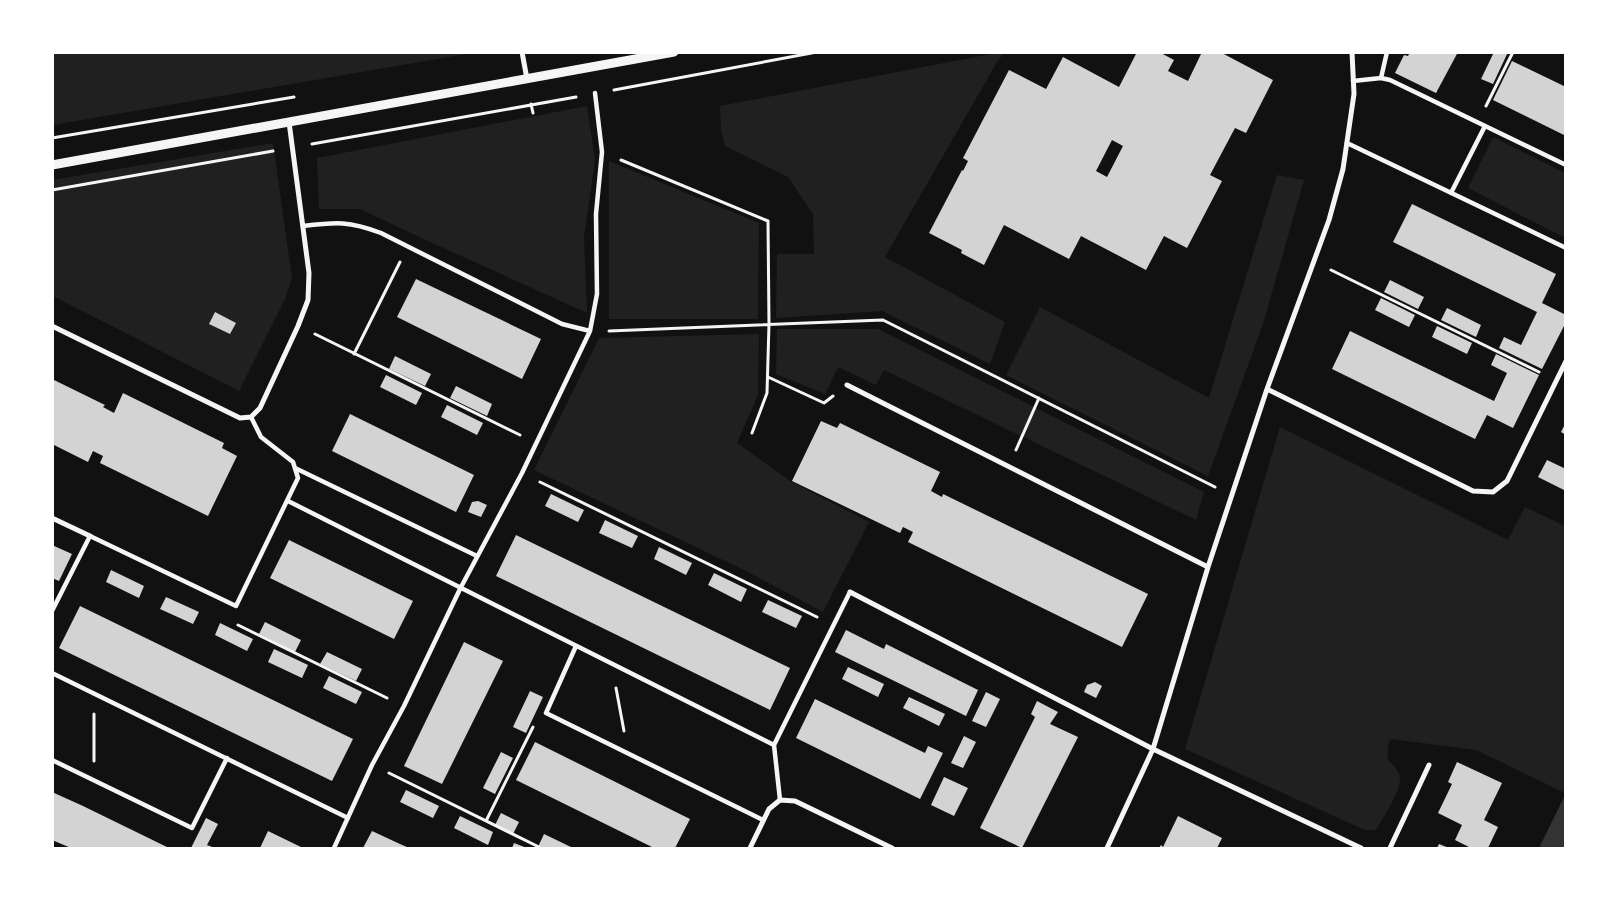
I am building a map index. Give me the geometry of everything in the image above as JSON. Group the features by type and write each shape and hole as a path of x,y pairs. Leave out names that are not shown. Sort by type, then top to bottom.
{"street":[{"path":"522,52 527,79"},
{"path":"52,164 674,52"},
{"path":"1107,848 1153,749 1208,567 1267,389 1329,220 1343,168 1354,94 1352,52"},
{"path":"1381,78 1387,52"},
{"path":"1353,81 1381,78 1390,80 1566,165"},
{"path":"334,848 372,766 404,706 460,589 522,473 590,331 597,294 596,214 602,152 595,93"},
{"path":"52,326 240,418 250,417 260,408 308,300 309,273 289,122"},
{"path":"1451,193 1485,126"},
{"path":"1347,142 1566,248"},
{"path":"303,226 337,222 359,224 408,246 562,324 590,331"},
{"path":"1267,389 1474,491 1493,492 1507,481 1566,361"},
{"path":"847,385 1208,567"},
{"path":"52,518 236,606 298,478 292,462 261,437 250,417"},
{"path":"295,468 478,556"},
{"path":"288,501 774,745"},
{"path":"52,611 90,536"},
{"path":"780,800 774,745 850,592 1153,749 1361,848"},
{"path":"576,646 546,713 763,820"},
{"path":"52,673 348,818"},
{"path":"52,760 192,828 227,758"},
{"path":"1390,848 1429,766"},
{"path":"750,848 769,809 780,800 795,801 892,848"}],"path":[{"path":"52,190 532,105 817,52"},
{"path":"1478,122 1513,52"},
{"path":"532,105 533,113"},
{"path":"602,152 768,221 769,324 767,393 752,433"},
{"path":"354,354 408,246"},
{"path":"1313,261 1556,381"},
{"path":"590,331 883,320 1232,495"},
{"path":"298,326 537,443"},
{"path":"768,377 824,403 847,385"},
{"path":"1009,466 1039,398"},
{"path":"522,473 834,625"},
{"path":"236,606 229,621 404,706"},
{"path":"611,664 628,754"},
{"path":"94,694 94,780"},
{"path":"486,821 536,720 546,713"},
{"path":"372,766 541,848"}],"shaded area":[{"path":"53,52 472,52 472,53 53,125"},
{"path":"1004,53 997,62 885,257 1005,322 990,364 882,311 776,318 777,254 814,254 813,214 788,177 725,146 721,131 720,106"},
{"path":"587,106 595,160 584,237 587,313 360,209 319,209 317,158"},
{"path":"1493,137 1565,173 1565,238 1468,188"},
{"path":"273,143 292,278 285,299 239,391 53,296 52,180"},
{"path":"609,161 759,223 758,319 609,319"},
{"path":"1277,175 1304,180 1263,324 1208,476 1006,375 1040,307 1209,398"},
{"path":"777,329 878,329 1204,492 1196,520 884,370 876,385 838,367 825,394 776,374"},
{"path":"759,334 758,395 737,443 790,481 869,522 823,612 744,570 534,470 599,338"},
{"path":"1280,427 1508,540 1525,507 1565,526 1565,793 1476,750 1391,739 1389,741 1387,758 1399,773 1400,783 1398,790 1376,830 1365,830 1185,749"},
{"path":"1565,795 1565,848 1539,848"}],"building":[{"path":"1137,52 1159,52 1174,60 1168,71 1188,81 1202,52 1220,52 1273,80 1246,133 1235,128 1210,175 1222,181 1187,248 1164,236 1146,270 1081,236 1069,259 1004,225 984,265 961,253 962,250 929,233 968,161 963,158 1009,70 1046,89 1063,57 1119,87","holes":["1112,140 1123,146 1107,177 1096,171"]},
{"path":"1410,52 1458,52 1436,93 1395,73 1404,55 1408,56"},
{"path":"1494,52 1508,52 1493,84 1481,79"},
{"path":"1512,61 1566,87 1566,136 1493,100"},
{"path":"1412,204 1556,274 1542,303 1566,315 1566,322 1542,369 1499,348 1504,337 1521,345 1537,312 1393,242"},
{"path":"416,279 541,339 522,379 397,317"},
{"path":"1390,280 1424,297 1418,309 1384,292"},
{"path":"1381,298 1415,315 1409,327 1375,310"},
{"path":"1447,308 1481,325 1476,337 1441,320"},
{"path":"215,312 236,323 230,334 209,324"},
{"path":"1437,326 1472,343 1467,354 1432,337"},
{"path":"1350,331 1494,401 1507,373 1491,365 1496,354 1539,375 1513,428 1487,415 1475,439 1332,369"},
{"path":"395,356 431,374 425,386 389,369"},
{"path":"386,375 422,393 416,405 380,387"},
{"path":"52,379 105,405 103,407 114,413 123,393 224,443 222,448 237,456 208,516 100,463 103,456 93,451 88,462 52,444"},
{"path":"456,386 492,404 487,416 450,398"},
{"path":"447,405 483,423 477,435 441,417"},
{"path":"350,414 474,475 456,512 332,451"},
{"path":"821,421 837,428 840,423 940,472 931,491 942,497 943,494 1148,594 1122,647 908,542 913,532 903,527 900,533 792,481"},
{"path":"1566,422 1566,435 1561,432"},
{"path":"1547,460 1566,469 1566,491 1538,477"},
{"path":"551,494 584,510 578,522 545,506"},
{"path":"478,501 487,505 481,517 468,512 472,502"},
{"path":"605,520 638,536 632,548 599,533"},
{"path":"516,535 790,668 770,710 496,576"},
{"path":"289,540 413,601 394,639 270,578"},
{"path":"52,545 72,554 59,581 52,578"},
{"path":"659,547 692,563 686,575 654,559"},
{"path":"111,570 144,586 139,598 106,582"},
{"path":"714,573 747,589 741,602 708,585"},
{"path":"166,597 199,612 193,624 160,609"},
{"path":"768,600 802,616 796,628 762,612"},
{"path":"80,606 353,739 332,781 59,648"},
{"path":"265,622 301,640 295,652 259,634"},
{"path":"220,623 253,639 247,651 215,635"},
{"path":"846,630 884,649 886,644 978,690 966,716 835,652"},
{"path":"464,642 503,661 442,784 404,766"},
{"path":"274,649 308,665 302,678 268,662"},
{"path":"327,652 362,669 356,681 320,664"},
{"path":"848,667 884,684 878,697 842,679"},
{"path":"329,676 362,692 356,704 323,688"},
{"path":"1095,682 1102,686 1096,698 1084,692 1087,685"},
{"path":"530,691 543,697 526,733 513,727"},
{"path":"986,692 1000,699 986,727 972,721"},
{"path":"909,697 945,714 939,726 903,708"},
{"path":"815,699 925,753 928,746 943,753 920,799 796,738"},
{"path":"1037,701 1058,712 1050,724 1078,737 1022,848 980,828 1035,717 1031,714"},
{"path":"964,736 976,742 963,768 951,763"},
{"path":"535,742 690,819 675,848 654,848 516,780"},
{"path":"501,752 513,758 495,794 483,788"},
{"path":"1457,762 1502,783 1484,820 1498,827 1488,848 1471,848 1455,840 1462,825 1438,813 1452,784 1448,782"},
{"path":"944,777 968,788 954,816 931,805"},
{"path":"406,790 439,806 433,818 400,802"},
{"path":"52,792 169,848 71,848 52,840"},
{"path":"501,813 519,822 513,834 495,825"},
{"path":"460,816 493,832 488,845 454,828"},
{"path":"1178,816 1222,838 1217,848 1159,848 1161,845 1163,847"},
{"path":"206,818 218,824 207,845 215,848 191,848"},
{"path":"268,831 303,848 260,848"},
{"path":"372,831 400,844 409,848 363,848"},
{"path":"544,834 573,848 538,847"},
{"path":"514,843 527,848 512,848"},
{"path":"1439,844 1449,848 1437,848"}]}
